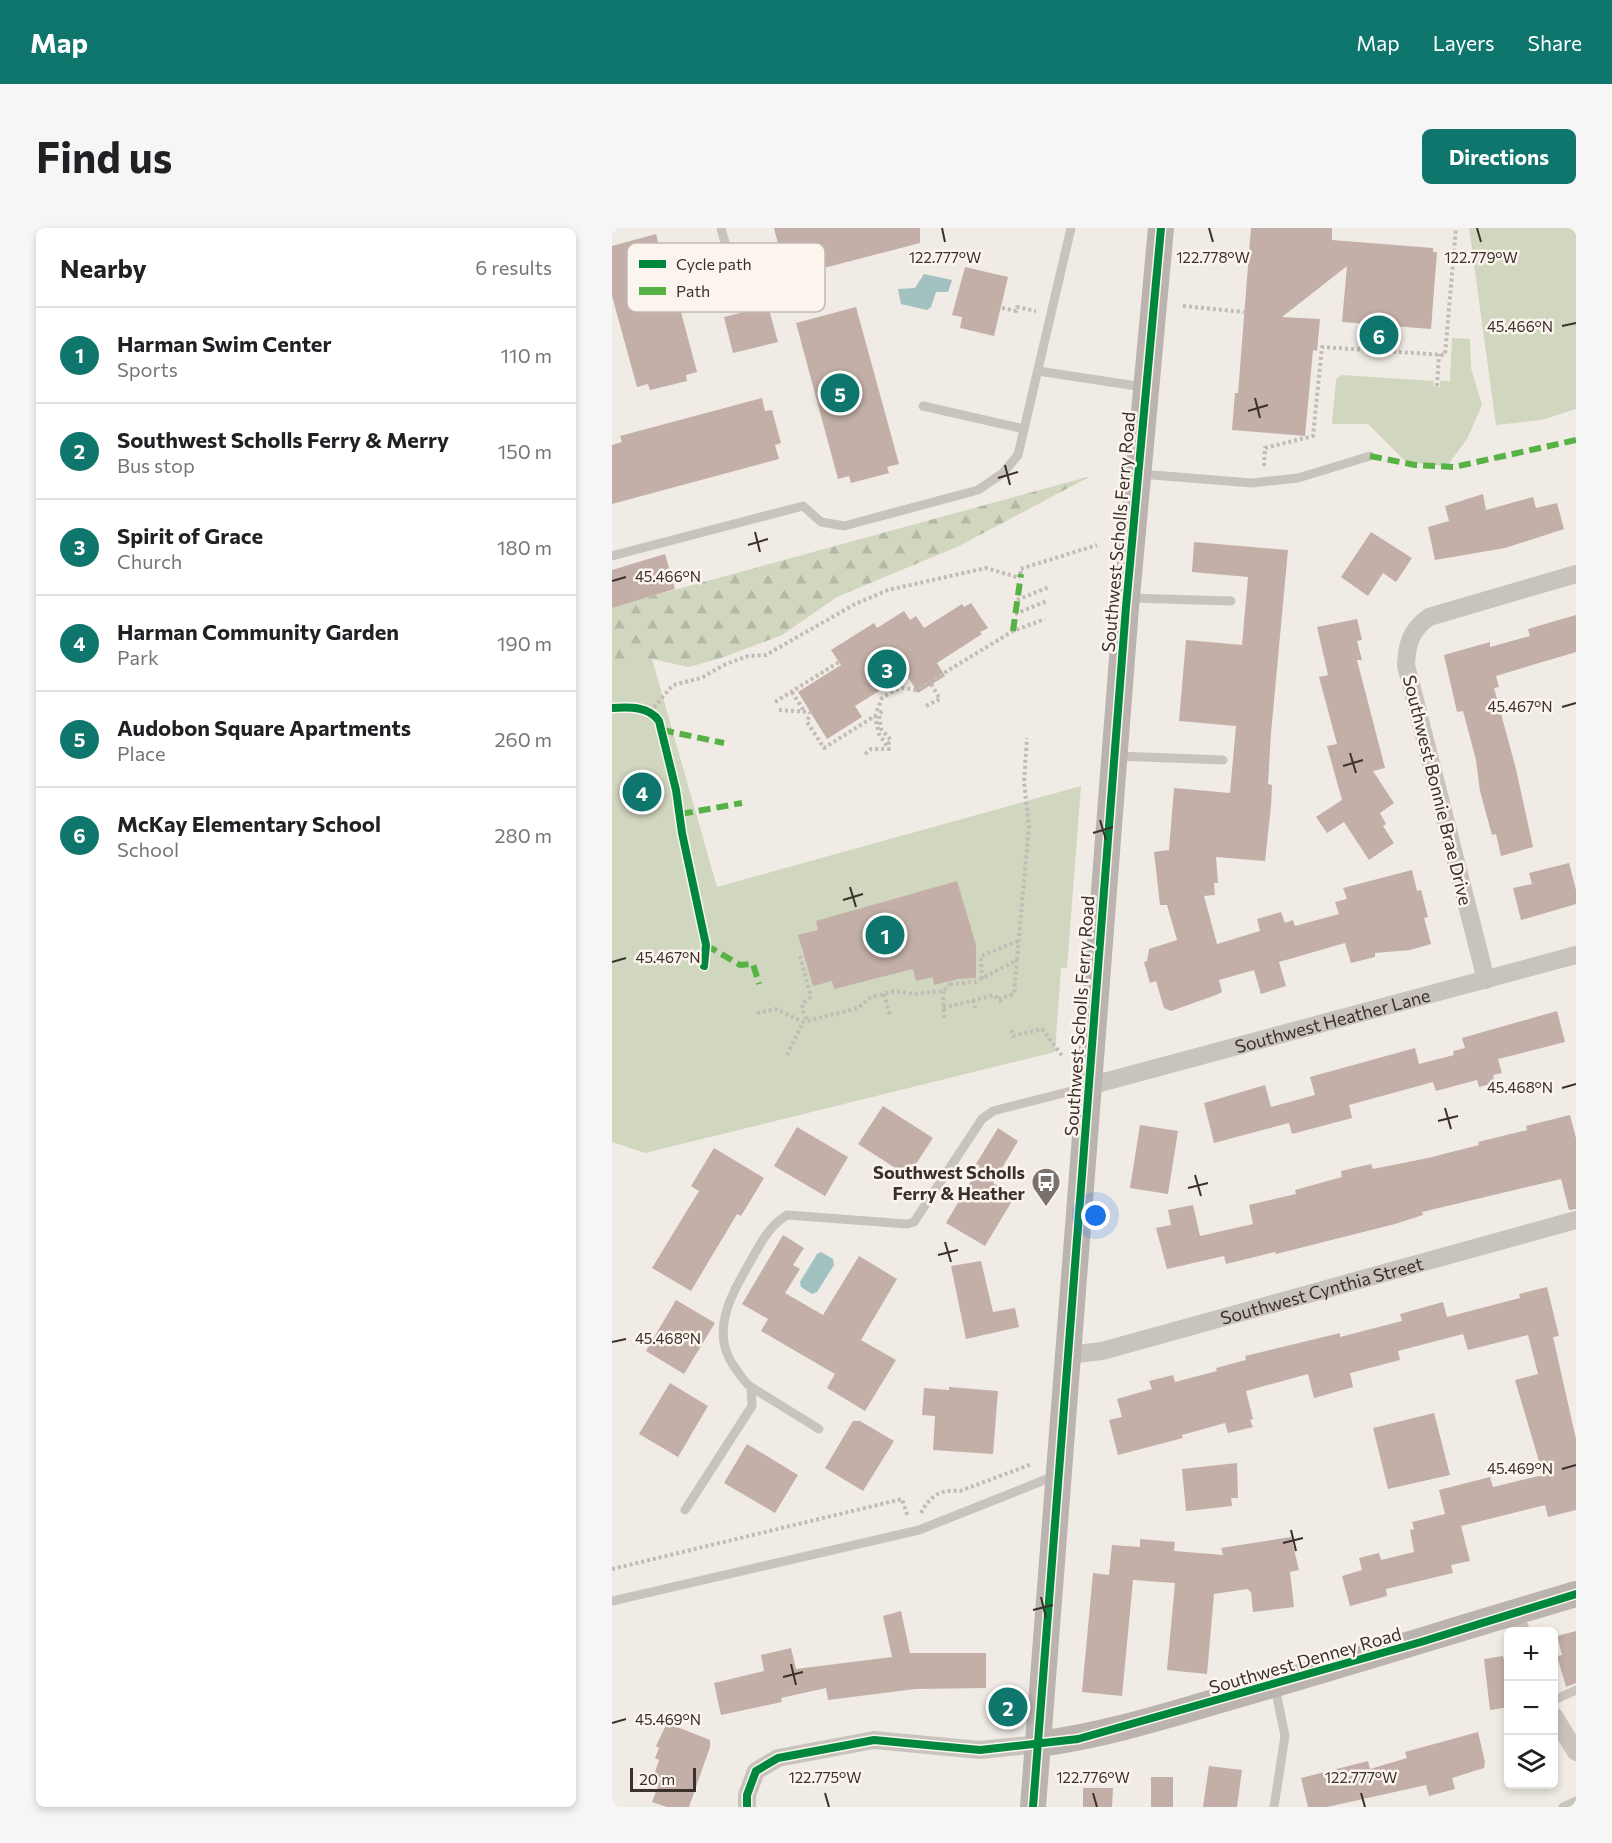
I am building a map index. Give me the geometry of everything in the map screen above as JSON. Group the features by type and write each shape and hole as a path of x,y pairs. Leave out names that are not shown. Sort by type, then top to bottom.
{"main road":[{"name":"Southwest Scholls Ferry Road","path":"1033,1807 1114,756 1161,228"},
{"name":"Southwest Denney Road","path":"1039,1744 1089,1736 1518,1622 1576,1594"}],"street":[{"name":"Southwest Bonnie Brae Drive","path":"1486,980 1406,665 1407,650 1410,637 1419,624 1429,617 1576,574"},
{"name":"Southwest Heather Lane","path":"1089,1086 1576,955"},
{"name":"Southwest Cynthia Street","path":"1068,1355 1102,1351 1576,1220"},
{"path":"1558,1723 1576,1752"},
{"path":"747,1807 747,1795 756,1772 778,1758 874,1740 980,1750 1039,1744"}],"lane":[{"path":"721,228 725,243"},
{"path":"612,556 803,506 821,522 844,526 978,490 992,483 1013,462 1024,429 1071,228"},
{"path":"1038,371 1146,387"},
{"path":"923,406 1024,429"},
{"path":"1138,474 1263,482 1298,478 1370,456"},
{"path":"1127,598 1231,601"},
{"path":"1114,756 1223,760"},
{"path":"819,1429 745,1383 725,1352 724,1324 728,1301 772,1224 787,1215 908,1224 914,1222 982,1119 993,1111 1089,1086"},
{"path":"685,1510 752,1406 751,1387"},
{"path":"612,1601 919,1530 1059,1474"},
{"path":"1274,1807 1285,1736 1275,1685"},
{"path":"1558,1698 1576,1690"},
{"path":"1563,1807 1576,1802"}],"path":[{"path":"1263,482 1265,448 1312,436 1322,347 1445,355 1456,228"},
{"path":"1183,306 1244,312"},
{"path":"1002,308 1016,311 1017,307 1052,315"},
{"path":"1437,387 1439,354"},
{"path":"650,712 673,685 701,678 726,664 748,656 766,655 818,623 888,590 986,568 1021,576 1020,569 1097,545"},
{"path":"1017,600 1049,587"},
{"path":"1015,614 1047,601"},
{"path":"888,744 879,734 876,716 882,698 895,690 904,688 916,690 1013,631 1045,619"},
{"path":"776,702 839,662"},
{"path":"926,706 940,699 930,682"},
{"path":"792,691 805,711"},
{"path":"779,710 810,712 807,722 824,748 876,716"},
{"path":"865,754 871,749 886,750 890,746 888,744 891,740 881,729 879,715 882,711"},
{"path":"998,999 1014,994 1029,826 1024,782 1027,738"},
{"path":"982,979 981,956 1018,941"},
{"path":"787,1054 805,1021 803,1004 810,999 800,956"},
{"path":"944,1020 943,991 949,982 975,982 1017,960"},
{"path":"757,1013 776,1009 805,1021 858,1008 871,997 895,991 913,994 943,991"},
{"path":"884,994 890,1015"},
{"path":"944,1008 994,994 1003,1004"},
{"path":"973,1000 975,1008"},
{"path":"1011,1030 1013,1036 1042,1029 1064,1057"},
{"path":"612,1569 902,1499 908,1517 921,1513 926,1502 936,1493 950,1490 960,1491 1032,1464"}],"green space":[{"path":"1469,228 1576,228 1576,409 1541,420 1496,425"},
{"path":"1452,338 1470,339 1471,368 1482,405 1467,439 1447,466 1406,462 1368,424 1332,424 1336,379 1342,375 1434,381 1433,386 1440,387 1440,381 1450,381"},
{"path":"1091,476 959,546 837,597 782,635 724,657 689,667 652,659 612,670 612,607"},
{"path":"652,659 717,887 1081,786 1067,968 1061,968 1055,1052 645,1153 612,1142 612,670"}],"water":[{"path":"924,274 952,280 948,292 936,292 931,307 927,310 901,304 898,289 915,288"},
{"path":"821,1252 833,1259 834,1265 817,1292 812,1294 801,1287 800,1282 817,1254"}],"building":[{"path":"774,228 920,228 920,243 825,268 825,243 778,243"},
{"path":"1251,228 1332,228 1332,240 1433,248 1433,252 1437,252 1431,329 1342,322 1347,266 1282,317 1320,319 1317,351 1313,350 1305,436 1232,430 1235,393 1238,393"},
{"path":"656,234 658,243 627,243 627,312 681,312 697,372 686,375 687,381 650,390 648,384 637,387 612,296 612,246"},
{"path":"965,267 1008,277 994,336 960,328 962,317 952,315"},
{"path":"856,307 899,464 887,467 889,473 851,483 849,476 838,479 796,323"},
{"path":"744,312 770,312 778,342 733,353 724,317"},
{"path":"762,398 765,411 772,410 781,443 775,445 779,459 612,504 612,445 622,442 620,436"},
{"path":"1483,494 1486,510 1533,497 1536,508 1557,503 1564,529 1505,548 1435,560 1428,527 1449,521 1445,506"},
{"path":"1371,532 1412,558 1396,582 1383,573 1368,596 1341,577"},
{"path":"1194,542 1288,550 1271,733 1268,784 1272,785 1265,861 1216,857 1218,883 1214,883 1215,895 1204,896 1217,944 1260,931 1257,919 1281,912 1285,923 1293,920 1295,926 1339,914 1335,902 1347,899 1343,888 1412,870 1417,891 1421,890 1428,917 1424,918 1431,944 1410,950 1375,953 1375,957 1351,963 1345,943 1279,962 1286,986 1261,994 1254,970 1219,980 1222,992 1171,1011 1164,1008 1156,981 1150,983 1144,962 1147,961 1149,949 1177,940 1167,905 1160,905 1154,852 1169,850 1174,788 1230,793 1236,726 1179,721 1186,640 1242,645 1248,577 1192,572"},
{"path":"665,554 675,589 612,608 612,570"},
{"path":"971,603 988,628 937,663 945,676 918,693 906,674 855,706 862,717 827,739 798,692 841,665 831,650 874,623 877,628 904,611 910,620 916,616 924,628 962,604 964,607"},
{"path":"1576,615 1576,652 1496,676 1499,687 1494,688 1516,769 1533,847 1501,856 1496,834 1492,835 1480,791 1476,760 1463,711 1457,712 1444,655 1490,642 1490,647 1530,636 1528,629"},
{"path":"1357,619 1362,640 1357,641 1362,660 1357,660 1385,768 1373,771 1394,803 1380,813 1386,824 1383,826 1394,843 1369,860 1344,822 1327,833 1316,817 1342,800 1327,746 1337,744 1319,677 1328,675 1317,627"},
{"path":"1569,863 1576,890 1576,904 1521,920 1513,888 1532,884 1529,873"},
{"path":"957,881 976,945 976,978 958,979 934,985 933,977 916,981 913,969 834,989 832,981 813,986 798,935 818,930 816,921"},
{"path":"1557,1011 1565,1042 1498,1059 1502,1073 1493,1075 1495,1083 1479,1087 1477,1080 1436,1091 1433,1082 1349,1105 1352,1118 1292,1134 1289,1123 1214,1143 1204,1103 1265,1085 1271,1107 1315,1095 1310,1077 1415,1048 1419,1064 1454,1055 1453,1051 1465,1048 1462,1038"},
{"path":"883,1106 933,1138 908,1176 858,1144"},
{"path":"1570,1115 1576,1138 1576,1209 1569,1210 1561,1179 1422,1212 1423,1215 1395,1224 1276,1254 1275,1252 1226,1264 1224,1256 1167,1269 1156,1228 1171,1225 1168,1210 1193,1205 1200,1236 1253,1224 1249,1205 1296,1194 1295,1190 1342,1177 1341,1171 1371,1164 1373,1169 1428,1158 1479,1145 1478,1142 1527,1130 1526,1126"},
{"path":"1140,1125 1178,1131 1168,1194 1130,1188"},
{"path":"797,1127 848,1157 825,1196 774,1166"},
{"path":"998,1128 1018,1141 993,1183 1015,1196 985,1246 946,1223 980,1166 976,1164"},
{"path":"714,1148 764,1178 741,1216 737,1214 691,1291 652,1268 699,1191 691,1186"},
{"path":"783,1235 804,1248 793,1265 800,1269 785,1293 823,1315 859,1256 897,1279 861,1340 896,1360 865,1411 827,1388 835,1374 761,1331 768,1319 742,1304"},
{"path":"981,1261 993,1312 1015,1308 1019,1327 966,1339 951,1266"},
{"path":"1547,1287 1559,1336 1553,1337 1576,1439 1576,1510 1548,1517 1545,1505 1461,1526 1470,1561 1451,1565 1453,1573 1386,1589 1387,1596 1350,1606 1342,1576 1362,1570 1359,1558 1379,1553 1381,1560 1414,1552 1410,1530 1414,1529 1412,1522 1445,1514 1439,1490 1490,1477 1493,1487 1543,1475 1515,1380 1538,1374 1528,1335 1468,1350 1463,1334 1398,1351 1400,1360 1350,1373 1353,1387 1314,1398 1308,1374 1246,1391 1253,1427 1228,1433 1225,1423 1182,1435 1183,1438 1118,1455 1109,1420 1122,1417 1117,1399 1152,1389 1149,1381 1173,1375 1175,1382 1217,1371 1216,1368 1246,1360 1245,1356 1340,1333 1340,1337 1402,1321 1400,1314 1443,1302 1447,1317 1520,1298 1519,1294"},
{"path":"676,1300 715,1323 684,1374 646,1351"},
{"path":"670,1383 708,1406 678,1457 639,1434"},
{"path":"949,1387 998,1391 993,1454 933,1450 935,1416 922,1415 924,1388 949,1390"},
{"path":"1434,1413 1450,1475 1388,1489 1373,1428"},
{"path":"853,1421 860,1421 894,1441 863,1491 825,1468"},
{"path":"747,1444 798,1475 775,1513 724,1483"},
{"path":"1237,1463 1238,1498 1231,1498 1232,1506 1186,1511 1182,1469"},
{"path":"1291,1537 1299,1570 1290,1572 1294,1607 1253,1612 1251,1592 1247,1589 1214,1594 1207,1674 1167,1670 1175,1583 1133,1580 1122,1696 1082,1692 1093,1573 1109,1575 1112,1545 1140,1547 1140,1539 1175,1542 1174,1551 1223,1555 1221,1548"},
{"path":"901,1611 910,1653 986,1653 986,1688 915,1689 828,1700 826,1688 781,1698 782,1702 721,1715 714,1683 764,1671 761,1655 791,1648 796,1669 892,1657 883,1616"},
{"path":"1576,1631 1576,1683 1566,1687 1558,1659 1558,1656 1562,1655 1558,1636"},
{"path":"1503,1656 1504,1708 1490,1710 1484,1659"},
{"path":"667,1723 710,1740 710,1747 689,1807 667,1807 652,1802 661,1778 654,1775 659,1760 655,1758 659,1748 656,1746"},
{"path":"1478,1732 1485,1762 1484,1768 1452,1778 1455,1789 1429,1796 1426,1785 1327,1807 1308,1807 1301,1778 1368,1761 1370,1769 1407,1758 1405,1752"},
{"path":"1209,1766 1242,1770 1237,1807 1203,1807"},
{"path":"1151,1777 1173,1777 1173,1807 1151,1807"},
{"path":"1083,1788 1113,1788 1112,1807 1083,1807"}],"marked path":[{"path":"1370,456 1415,465 1454,467 1576,440"},
{"path":"1013,631 1021,574"},
{"path":"662,730 724,743"},
{"path":"681,814 742,803"},
{"path":"706,945 740,965 753,964 759,984"}],"cycle path":[{"path":"1033,1807 1126,607 1161,228"},
{"path":"612,708 644,710 650,712 659,721 676,790 682,833 706,945 704,966"},
{"path":"747,1807 747,1795 756,1771 778,1758 874,1740 980,1750 1078,1739 1421,1642 1576,1594"}],"place":[{"name":"McKay Elementary School","path":"1379,335"},
{"name":"Audobon Square Apartments","path":"840,393"},
{"name":"Spirit of Grace","path":"887,669"},
{"name":"Harman Community Garden","path":"642,792"},
{"name":"Harman Swim Center","path":"885,935"},
{"name":"Southwest Scholls Ferry & Heather","path":"1046,1208"},
{"name":"Southwest Scholls Ferry & Merry","path":"1008,1707"}]}
